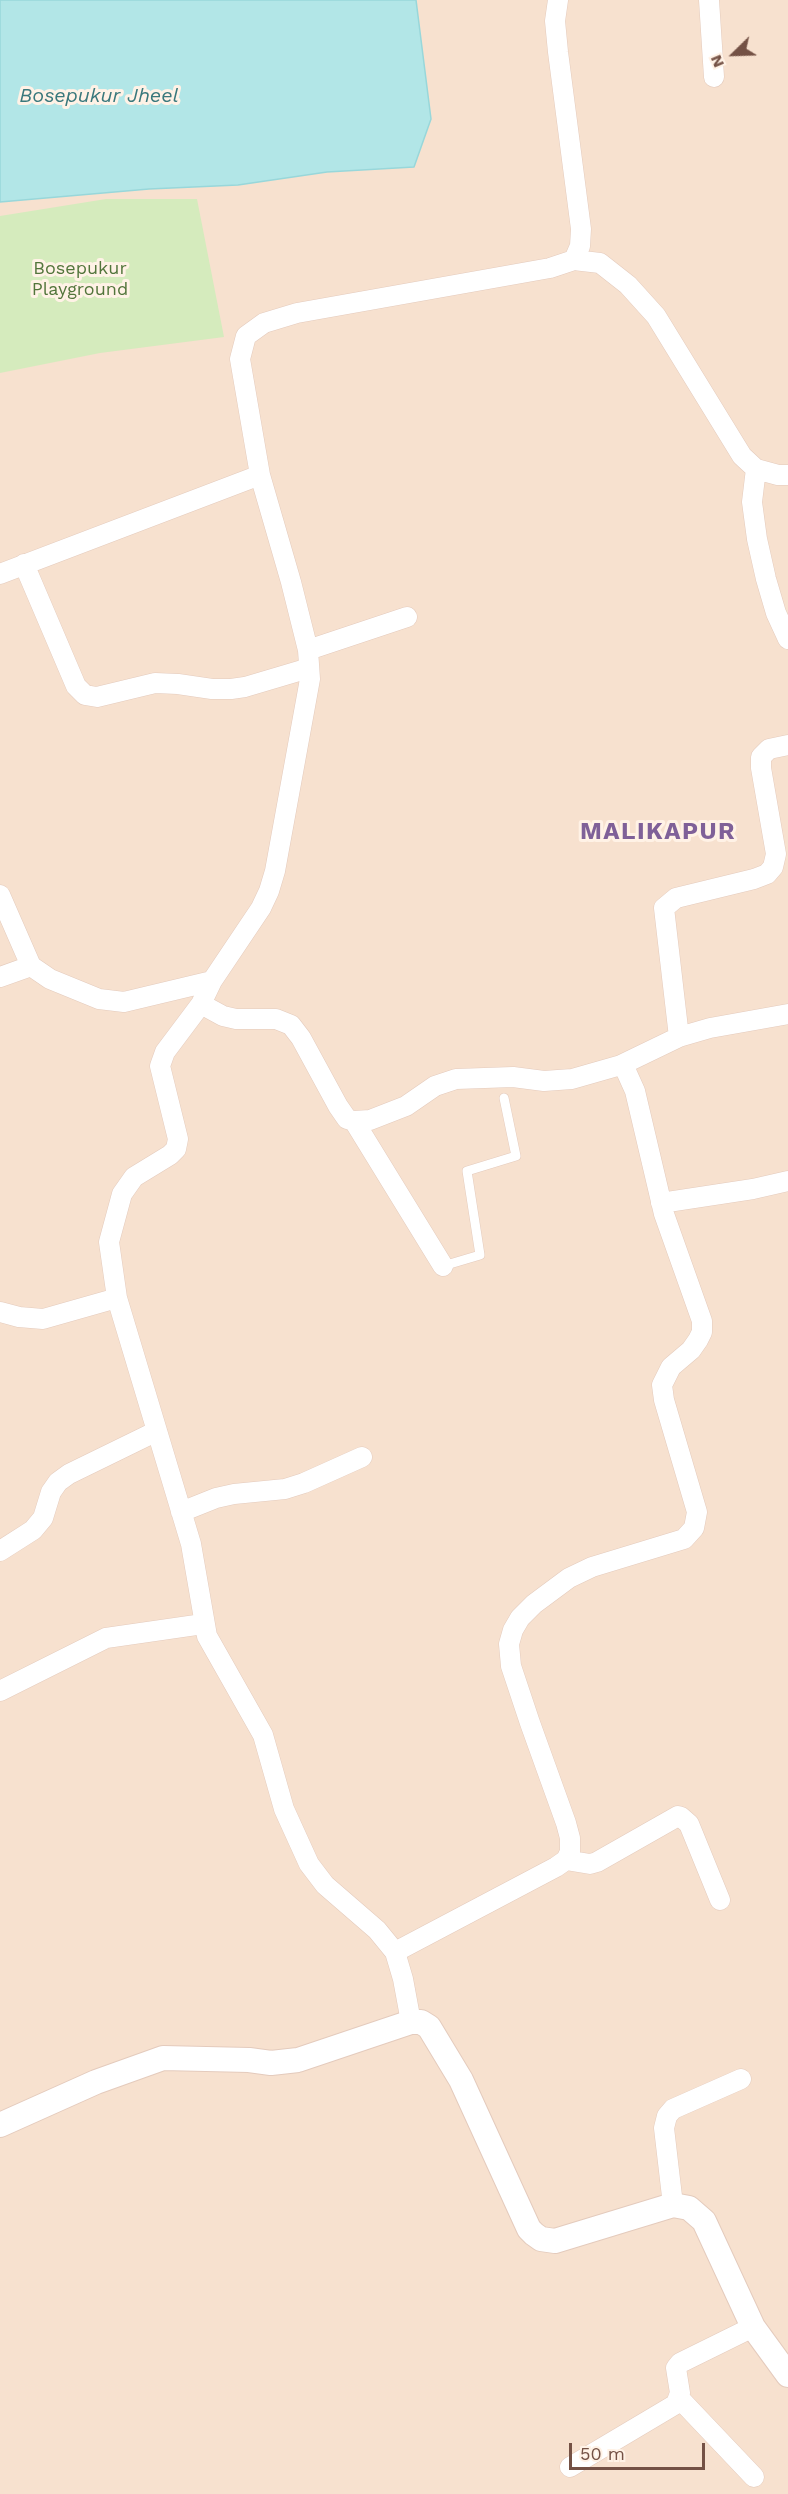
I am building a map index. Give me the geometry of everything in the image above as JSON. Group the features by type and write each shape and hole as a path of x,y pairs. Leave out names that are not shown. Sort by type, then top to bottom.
{"street":[{"path":"558,0 555,21 558,52 581,229 580,246 574,260"},
{"path":"709,0 714,77"},
{"path":"411,2022 404,1979 395,1952 377,1930 325,1884 309,1864 284,1809 263,1735 207,1636 203,1624 191,1544 117,1298 109,1242 122,1194 134,1177 176,1149 178,1139 160,1066 165,1052 201,1004 212,981 261,908 275,871 310,679 309,659 291,582 260,474 240,359 246,336 264,323 297,313 550,268 574,260 600,263 628,285 656,316 729,439 756,469 778,475 788,475"},
{"path":"756,469 752,502 757,538 776,613 788,639"},
{"path":"0,574 260,474"},
{"path":"24,564 76,686 85,695 97,697 167,682 212,689 245,687 407,617"},
{"path":"679,1036 664,908 676,898 754,879 766,874 773,867 776,854 761,757 769,749 788,745"},
{"path":"0,895 31,966 50,979 99,999 124,1002 212,981"},
{"path":"0,977 31,966"},
{"path":"201,1004 223,1016 236,1019 276,1019 291,1025 301,1038 338,1106 347,1119 354,1121 370,1120 406,1106 435,1086 456,1079 513,1077 544,1081 572,1079 621,1065 679,1036 788,1014"},
{"path":"395,1952 566,1860 570,1852 570,1838 511,1666 509,1644 520,1618 534,1604 570,1578 592,1567 684,1539 694,1528 697,1512 664,1400 662,1385 671,1367 691,1350 698,1340 702,1332 702,1321 678,1258 661,1203 635,1091 621,1065"},
{"path":"354,1121 443,1266"},
{"path":"661,1203 753,1189 788,1181"},
{"path":"0,1312 19,1317 43,1319 117,1298"},
{"path":"0,1551 33,1530 43,1518 51,1492 58,1482 69,1474 157,1431"},
{"path":"181,1512 225,1496 285,1489 363,1457"},
{"path":"0,1691 106,1638 203,1624"},
{"path":"566,1860 590,1864 597,1862 681,1816 688,1824 720,1900"},
{"path":"0,2125 96,2082 163,2058 249,2060 272,2063 298,2060 411,2022 421,2022 429,2027 461,2080 534,2234 555,2241 673,2205 689,2208 704,2221 753,2327 788,2374"},
{"path":"673,2205 664,2128 667,2116 674,2109 741,2079"},
{"path":"753,2327 680,2363 675,2375 680,2398 754,2477"},
{"path":"570,2467 671,2408 680,2398"}],"lane":[{"path":"443,1266 480,1255 467,1171 516,1156 504,1098"}],"shaded area":[{"path":"0,0 788,0 788,2494 0,2494"}],"green space":[{"name":"Bosepukur Playground","path":"106,199 197,199 224,337 100,353 0,373 0,216"}],"water":[{"name":"Bosepukur Jheel","path":"0,0 416,0 431,119 414,167 327,172 238,185 149,189 0,202"}],"district":[{"name":"MALIKAPUR","path":"658,832"}]}
